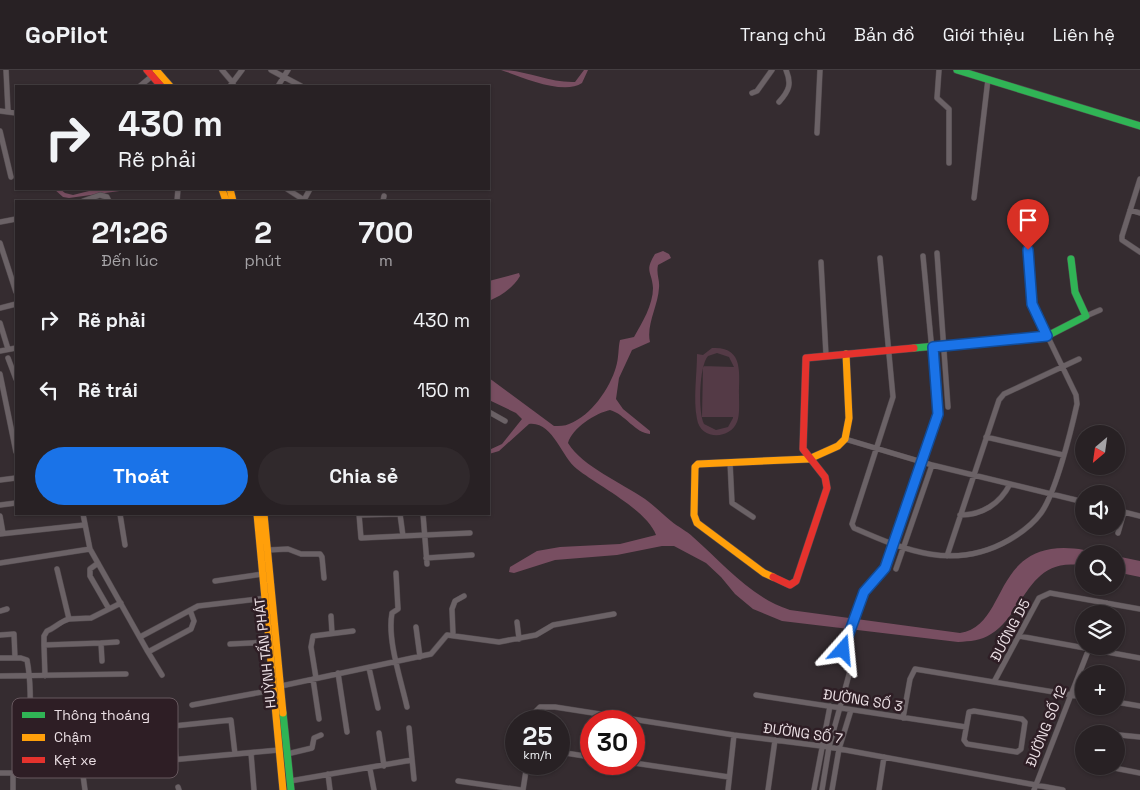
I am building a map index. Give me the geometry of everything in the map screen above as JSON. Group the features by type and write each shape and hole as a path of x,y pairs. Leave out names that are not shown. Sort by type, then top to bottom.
{"street":[{"path":"6,70 8,111"},
{"path":"222,70 232,84 242,70"},
{"path":"271,70 299,85"},
{"path":"279,85 288,70"},
{"path":"752,93 757,91 772,70"},
{"path":"779,102 789,88 786,70"},
{"path":"817,133 820,70"},
{"path":"939,70 937,98 949,109 949,163"},
{"path":"957,70 1140,126"},
{"path":"141,85 152,72"},
{"path":"152,72 159,85"},
{"path":"152,72 169,85"},
{"path":"974,198 988,79"},
{"path":"0,111 15,113"},
{"path":"0,131 11,178"},
{"path":"1140,179 1122,240 1140,252"},
{"path":"289,190 304,200"},
{"path":"86,200 100,196 107,197 108,200"},
{"path":"1130,210 1140,212"},
{"path":"0,222 15,219"},
{"path":"0,243 15,289"},
{"path":"880,258 894,397 852,524 854,528 903,549 927,555 975,555 1014,537 1041,513 1051,494 1077,404 1076,395 1032,304 1028,250"},
{"path":"938,253 948,407"},
{"path":"822,790 829,746 850,671 846,668 843,650 864,592 885,568 938,414 933,347 922,256"},
{"path":"1071,258 1075,292 1086,316"},
{"path":"821,262 826,355"},
{"path":"0,308 15,304"},
{"path":"846,354 849,418 845,439 838,446 809,459 730,462 696,466 695,520 764,573 790,585 796,581 826,488 827,479 809,459 803,447 805,361 809,356 945,347 1047,336 1100,310"},
{"path":"0,323 8,349"},
{"path":"0,351 15,348"},
{"path":"8,358 15,377"},
{"path":"947,556 995,406 1004,394 1079,359"},
{"path":"0,374 13,422 15,439"},
{"path":"490,413 505,421"},
{"path":"986,437 1063,455"},
{"path":"845,439 932,465 1075,500"},
{"path":"730,462 732,503 753,517"},
{"path":"896,569 932,465"},
{"path":"0,480 15,478"},
{"path":"960,515 977,514 987,509 1004,496 1010,484"},
{"path":"0,505 15,503"},
{"path":"1125,512 1140,516"},
{"path":"83,515 90,549 162,675"},
{"path":"120,515 125,545"},
{"name":"HUỲNH TẤN PHÁT","path":"257,515 283,790"},
{"name":"HUỲNH TẤN PHÁT","path":"264,515 291,790"},
{"path":"359,515 361,538 470,533"},
{"path":"400,515 403,536"},
{"path":"422,515 427,564"},
{"path":"0,516 1,534 84,525"},
{"path":"0,563 90,549"},
{"path":"268,550 288,549 302,554 320,554 322,556 324,578"},
{"path":"426,558 472,555"},
{"path":"98,563 90,569 90,576 109,608"},
{"path":"57,569 69,619"},
{"path":"396,573 398,609 392,613 391,621 396,662 407,707"},
{"path":"214,581 263,574"},
{"name":"ĐƯỜNG D5","path":"994,682 1039,598 1050,593 1107,603"},
{"path":"452,634 453,602 464,596"},
{"path":"140,637 198,606 266,598"},
{"path":"45,676 44,645 47,631 54,628 57,623 69,619 89,619 120,603"},
{"path":"1107,603 1140,609"},
{"path":"0,611 7,609"},
{"path":"148,652 191,629 194,622 190,610"},
{"path":"280,686 433,654 446,636 452,634 491,642 519,639 536,635 553,625 614,614"},
{"path":"331,616 332,633"},
{"path":"517,622 519,639"},
{"path":"416,627 420,657"},
{"path":"319,720 311,647 312,636 353,631"},
{"path":"0,635 14,634 15,658"},
{"path":"1019,636 1075,646"},
{"path":"44,645 117,642"},
{"path":"230,644 269,642"},
{"path":"101,643 102,661"},
{"name":"ĐƯỜNG SỐ 12","path":"1034,788 1086,655"},
{"path":"1125,655 1140,658"},
{"path":"0,658 26,660 30,677 29,698"},
{"path":"369,668 378,708"},
{"path":"904,718 911,675 913,669 918,668 1075,695"},
{"path":"0,676 126,674"},
{"path":"338,674 347,732"},
{"path":"192,705 273,690"},
{"name":"ĐƯỜNG SỐ 3","path":"756,695 966,727"},
{"path":"1125,704 1140,706"},
{"name":"ĐƯỜNG SỐ 7","path":"537,710 543,706 555,707 734,735 829,746 1034,788 1063,790"},
{"path":"814,790 830,706"},
{"path":"832,790 840,748 851,710"},
{"path":"974,711 1022,719 1025,722 1021,749 1017,752 967,744 964,740 966,727 969,712 974,711"},
{"path":"178,725 231,720 235,754"},
{"path":"409,728 414,779"},
{"path":"379,733 384,766"},
{"path":"287,754 312,748 314,738 321,735"},
{"path":"728,790 734,735"},
{"path":"1125,736 1140,737"},
{"path":"768,790 775,740"},
{"path":"178,759 279,750"},
{"path":"251,753 254,790"},
{"path":"879,790 884,757"},
{"path":"290,781 370,769 412,760"},
{"path":"645,765 729,777"},
{"path":"370,769 374,790"},
{"path":"1125,770 1140,772"},
{"path":"0,773 12,774"},
{"path":"328,774 330,790"},
{"path":"458,781 522,790 525,775"},
{"path":"477,790 478,784"}],"shaded area":[{"path":"501,70 519,72 556,81 575,82 584,70 588,70 582,83 564,87 542,84"},
{"path":"55,190 61,190 73,195 93,190 127,190 69,198 63,197"},
{"path":"663,251 669,254 671,258 658,265 659,288 651,322 650,342 632,350 619,378 616,399 623,409 650,431 650,434 640,430 610,410 598,414 585,422 574,432 568,443 583,460 652,504 691,535 738,579 762,597 790,610 960,633 974,628 985,618 1009,578 1019,565 1033,555 1051,549 1075,549 1075,566 1065,565 1051,569 1039,577 1003,624 991,634 971,641 958,642 782,621 753,609 735,594 706,563 674,546 662,546 617,555 555,560 514,573 509,572 510,567 537,551 560,547 620,544 656,535 643,516 577,469 551,434 544,428 529,424 499,451 490,454 490,450 502,444 522,419 516,413 490,400 490,379 554,426 567,425 585,415 599,400 609,384 617,364 620,340 634,337 646,314 653,294 650,265 655,254"},
{"path":"519,273 520,276 510,288 490,300 490,281"},
{"path":"712,348 722,349 730,351 738,362 738,419 733,428 722,434 709,434 704,431 699,426 697,419 695,395 697,354 703,355","holes":["717,353 729,357 734,367 704,366 708,356","703,368 702,417 733,418 728,427 716,430 704,424 702,418 700,400"]},
{"path":"1125,558 1140,561 1140,577 1125,574"}],"traffic: fast":[{"path":"957,70 1140,126"},
{"path":"914,348 1047,336 1086,316 1075,292 1071,259"},
{"path":"283,713 291,790"}],"traffic: slow":[{"path":"156,70 169,85"},
{"path":"222,190 226,200"},
{"path":"230,190 233,200"},
{"path":"773,577 764,573 697,523 694,515 695,467 698,464 809,459 838,446 845,439 849,418 846,354"},
{"path":"257,515 283,790"},
{"path":"264,515 283,713"}],"traffic: jam":[{"path":"147,70 160,85"},
{"path":"773,577 790,585 796,581 827,488 825,477 803,449 806,358 914,348"}],"route":[{"path":"843,650 864,592 885,568 938,414 933,347 1047,336 1032,304 1028,250"}]}
